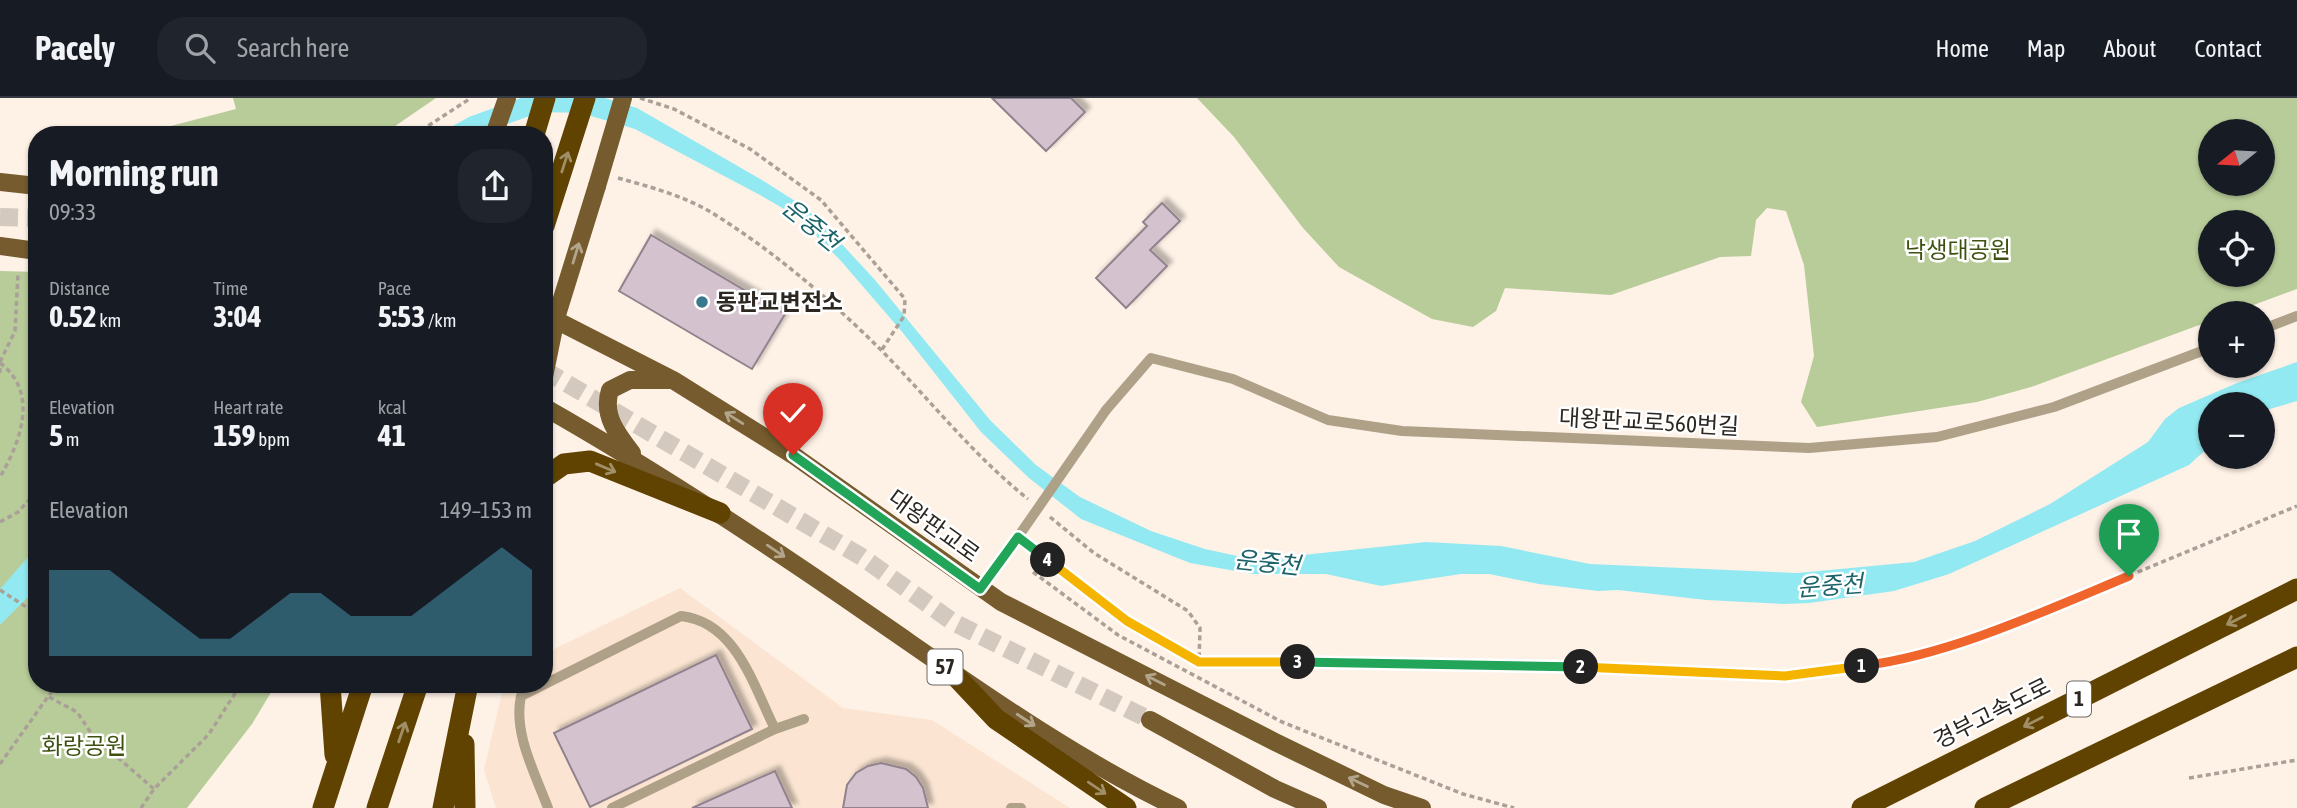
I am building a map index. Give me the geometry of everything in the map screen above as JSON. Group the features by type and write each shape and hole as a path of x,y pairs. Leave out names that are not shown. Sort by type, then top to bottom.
{"highway":[{"path":"537,126 545,98"},
{"path":"553,198 585,98"},
{"path":"553,472 564,464 590,461 720,513"},
{"name":"경부고속도로","path":"1861,808 2297,589"},
{"path":"1985,808 2297,657"},
{"path":"949,670 996,719 1126,808"},
{"path":"331,693 336,769"},
{"path":"323,808 360,693"},
{"path":"377,808 415,693"},
{"path":"443,808 466,693"},
{"path":"465,808 466,693"},
{"path":"2014,808 2217,695"}],"main road":[{"path":"497,126 507,98"},
{"path":"553,308 597,186 623,98"},
{"path":"0,182 28,185"},
{"path":"0,246 28,250"},
{"name":"대왕판교로","path":"553,318 673,380 793,455 980,589 1041,625 1384,795 1422,808"},
{"path":"638,460 613,428 606,400 610,390 630,380 673,380"},
{"name":"57","path":"553,412 638,460 720,513 949,670 1122,780 1178,808"},
{"path":"1150,720 1275,789 1318,808"}],"lane":[{"path":"2275,324 2297,316"},
{"name":"대왕판교로560번길","path":"1018,537 1106,410 1150,358 1233,379 1328,420 1402,431 1768,449 1937,437 2054,407 2198,353"},
{"path":"980,589 1018,537"},
{"path":"553,680 681,616 700,618 728,638 775,729"},
{"path":"527,693 521,696 517,711 521,734 548,808"},
{"path":"612,808 775,729 804,719"},
{"path":"1011,808 1021,808"}],"path":[{"path":"428,126 471,98"},
{"path":"613,177 653,188 716,215 801,279 881,351 904,316 905,299 821,200 750,149 674,110 640,98"},
{"path":"0,374 0,364 15,331 18,274"},
{"path":"0,364 13,373 23,391 24,411 9,461 0,477"},
{"path":"0,522 18,512 28,501"},
{"path":"1018,537 1127,621 1199,662 1515,663 1785,676 1902,661 2044,611 2297,506"},
{"path":"1032,572 1118,635 1282,722 1463,794 1514,808"},
{"path":"0,590 28,609"},
{"path":"0,764 51,693"},
{"path":"141,808 154,789 209,734 235,693"},
{"path":"49,697 78,712 93,736 154,789"},
{"path":"2189,778 2297,760"}],"shaded area":[{"path":"680,588 843,708 932,720 1070,808 496,808 484,770 502,693 553,693 553,650"}],"green space":[{"path":"233,98 436,98 395,126 171,126 236,109"},
{"name":"낙생대공원","path":"1197,98 2297,98 2297,289 2264,301 2198,301 2198,325 2031,387 1977,402 1817,427 1801,402 1814,356 1804,265 1786,211 1767,208 1756,220 1751,256 1720,257 1611,295 1505,288 1496,311 1473,327 1432,319 1339,267 1303,228 1234,137"},
{"name":"화랑공원","path":"0,271 28,272 28,693 271,693 252,724 187,808 0,808"}],"water":[{"name":"운중천","path":"521,98 605,98 637,108 803,206 875,280 990,420 1036,465 1080,497 1151,531 1205,549 1256,560 1426,542 1501,546 1590,564 1798,573 1914,562 1975,541 2050,504 2148,442 2165,419 2179,408 2198,400 2198,457 2189,465 1949,574 1894,591 1809,603 1706,600 1618,590 1598,591 1539,584 1489,574 1461,574 1381,586 1326,574 1253,574 1190,563 1081,519 1029,478 981,432 903,333 841,261 798,217 635,129 581,113 541,112 501,126 453,126 469,117"},
{"path":"2297,362 2297,401 2275,407 2275,392 2216,392 2251,378 2275,378 2275,370"},
{"path":"28,557 28,597 0,625 0,589"}],"building":[{"path":"992,98 1071,98 1085,112 1046,151"},
{"path":"1162,203 1180,221 1150,250 1167,266 1126,308 1096,278 1147,226 1143,222"},
{"name":"동판교변전소","path":"651,235 785,314 752,369 619,291"},
{"path":"716,655 752,729 590,807 554,733"},
{"path":"881,763 906,769 916,777 923,788 928,808 843,808 847,785 856,773"},
{"path":"775,771 792,808 692,808"}],"tunnel":[{"path":"0,217 28,218"},
{"path":"553,375 862,557 953,622 1150,720"}],"place":[{"name":"동판교변전소","path":"702,302"}],"route":[{"path":"793,455 980,589 1018,537 1127,621 1199,662 1515,663 1785,676 1902,661 2044,611 2129,576"}]}
